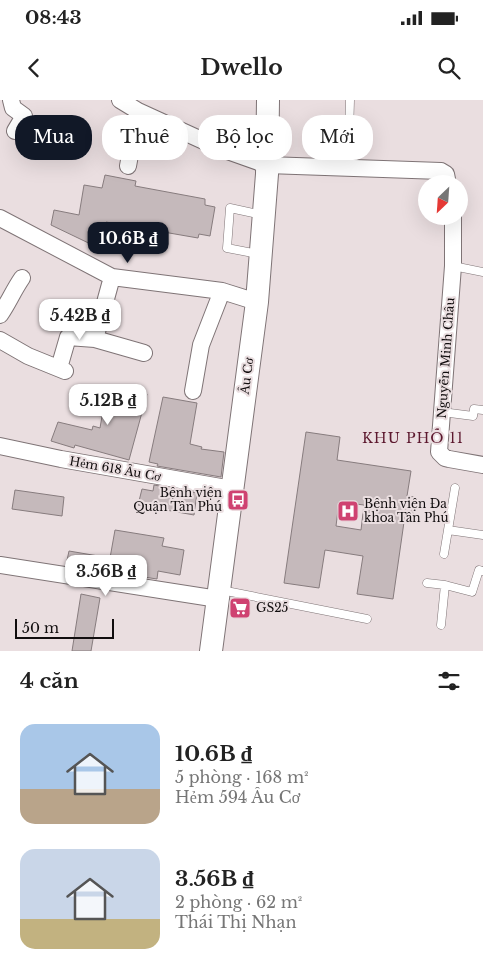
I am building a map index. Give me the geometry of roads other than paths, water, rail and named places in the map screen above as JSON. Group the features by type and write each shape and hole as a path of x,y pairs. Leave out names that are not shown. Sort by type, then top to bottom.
{"main road":[{"name":"Âu Cơ","path":"211,651 257,302 267,165 268,100"}],"street":[{"path":"11,100 13,108 23,115"},
{"path":"120,100 138,111 219,148 267,165 441,171 446,175"},
{"path":"128,166 138,111"},
{"path":"0,218 112,278 222,291 257,302"},
{"name":"Nguyễn Minh Châu","path":"453,225 453,266 439,448 441,455 449,459 483,464"},
{"path":"0,315 11,299 6,287 22,278"},
{"path":"95,340 112,278"},
{"path":"193,391 202,345 222,291"},
{"path":"0,340 28,356 62,370 68,337 95,340 144,353"},
{"name":"Hẻm 618 Âu Cơ","path":"0,446 60,459 232,489"},
{"path":"0,565 218,595"}],"lane":[{"path":"348,168 350,100"},
{"path":"261,255 227,248 230,208 264,215"},
{"path":"453,266 483,272"},
{"path":"442,412 473,416 474,409 483,410"},
{"path":"444,554 454,488"},
{"path":"448,530 483,534"},
{"path":"427,583 445,585 472,592 479,570 483,571"},
{"path":"441,625 445,585"},
{"path":"218,595 367,619"}],"place":[{"name":"Bệnh viện Quận Tân Phú","path":"238,500"},
{"name":"Bệnh viện Đa khoa Tân Phú","path":"348,511"},
{"name":"GS25","path":"240,608"}],"district":[{"name":"KHU PHỐ 11","path":"413,438"}]}
